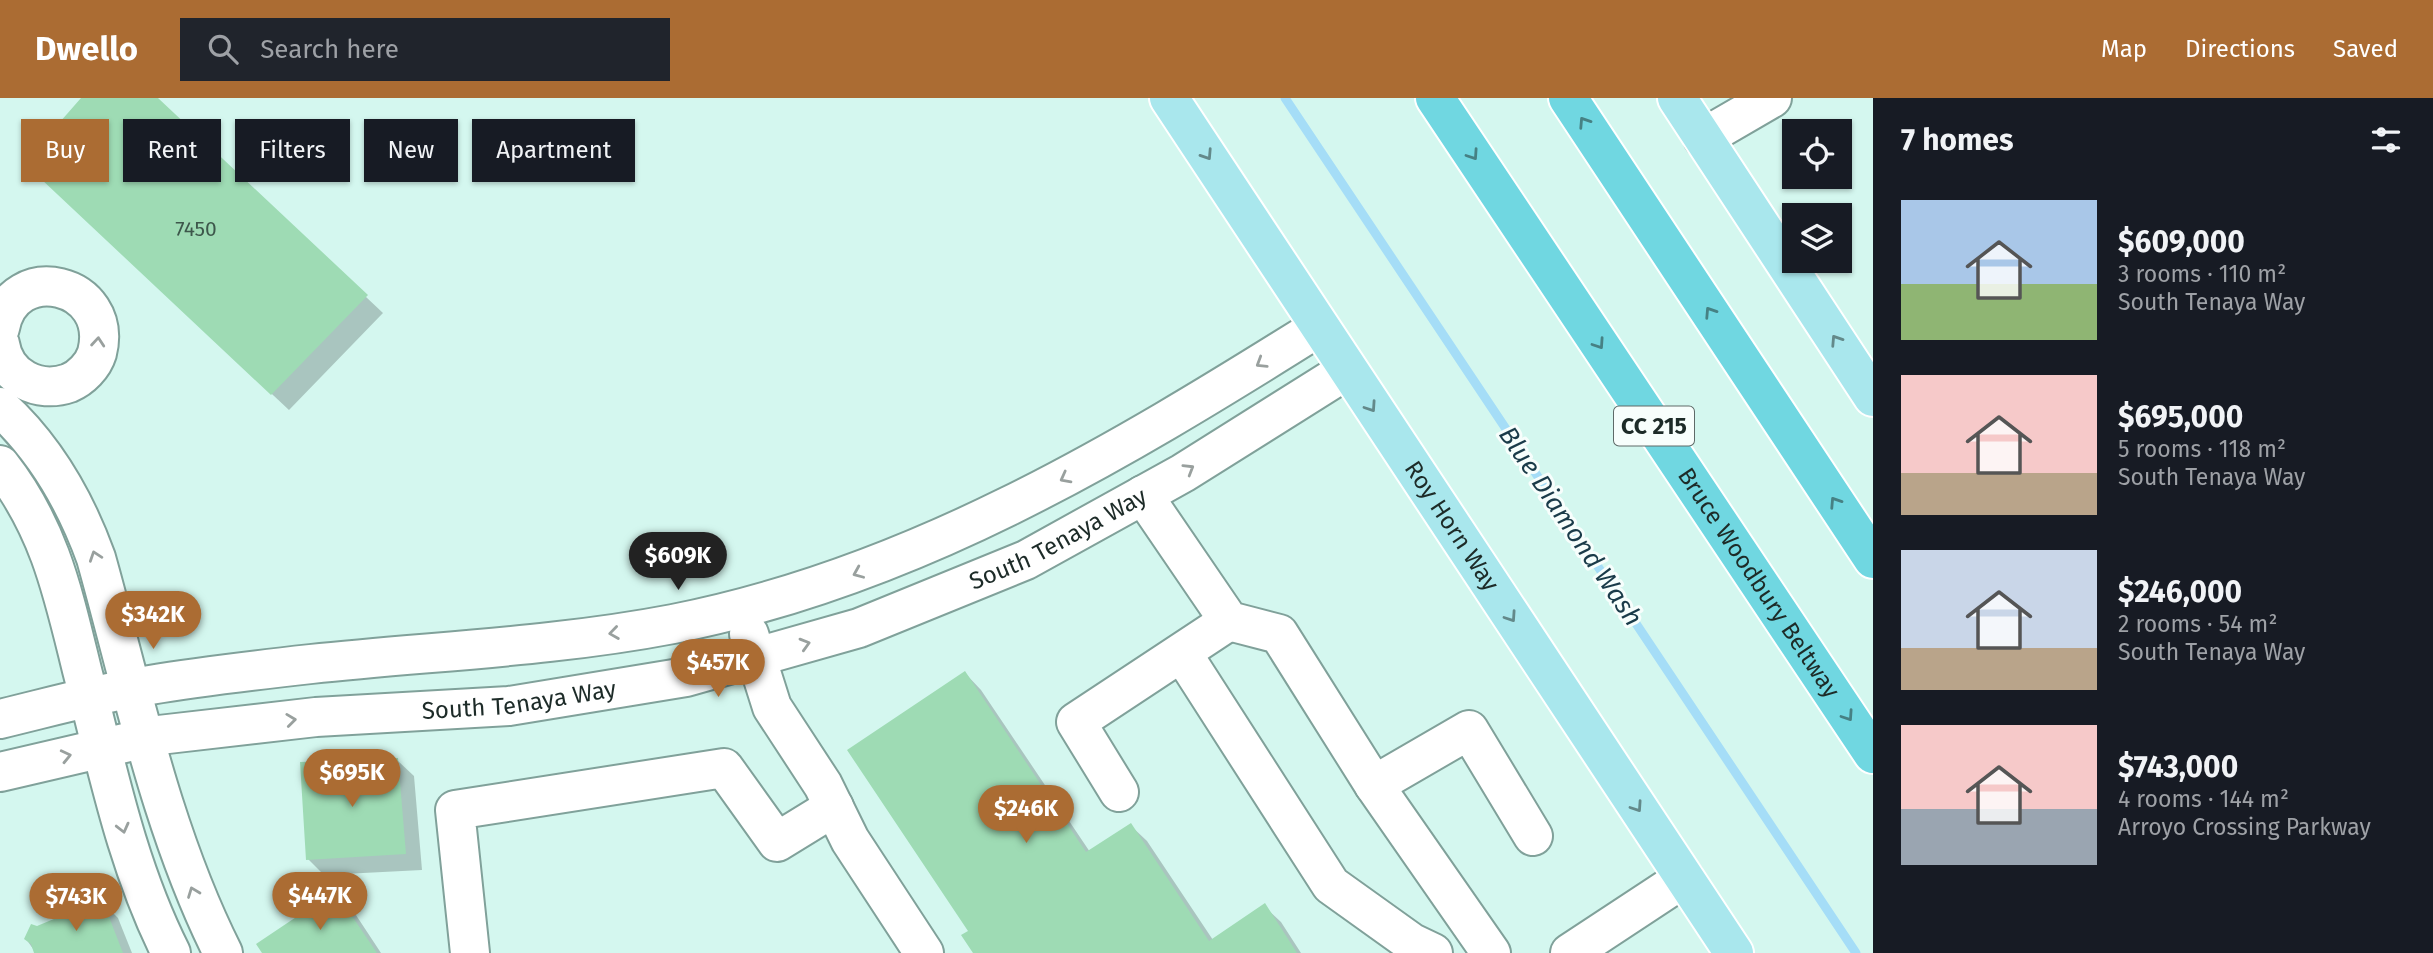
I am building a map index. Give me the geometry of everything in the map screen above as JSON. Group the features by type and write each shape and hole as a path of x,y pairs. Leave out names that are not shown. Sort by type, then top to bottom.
{"highway":[{"name":"Bruce Woodbury Beltway","path":"1435,98 1873,754"},
{"path":"1569,98 1873,559"}],"main road":[{"name":"Roy Horn Way","path":"1170,98 1734,953"},
{"path":"1676,98 1873,397"}],"street":[{"path":"1703,138 1772,98"},
{"path":"0,328 9,306 20,295 34,288 50,285 79,295 98,322 100,340 96,357 86,372 72,382 55,387 37,386 5,369"},
{"name":"South Tenaya Way","path":"0,719 133,688 312,664 503,649 674,624 843,579 1005,510 1157,429 1319,327"},
{"name":"South Tenaya Way","path":"0,772 147,738 316,717 509,706 686,677 859,628 1026,560 1143,495 1347,370"},
{"path":"0,408 49,462 84,524 133,688 173,840 196,900 223,953"},
{"path":"0,465 27,503 46,539 57,568 129,854 153,919 171,953"},
{"path":"1143,495 1229,621 1279,634 1374,785 1491,953"},
{"path":"743,606 754,658 772,707 834,807 850,841 924,953"},
{"path":"1119,792 1076,723 1229,621"},
{"path":"1182,653 1331,885 1412,943 1433,953"},
{"path":"1374,785 1469,730 1533,836"},
{"path":"471,953 455,810 724,768 777,842 834,807"},
{"path":"1570,953 1612,942 1684,877"}],"building":[{"path":"81,98 158,98 180,119 123,119 123,182 221,182 221,157 235,170 235,182 248,182 368,295 271,395 44,182 109,182 109,119 63,119"},
{"path":"965,671 1086,852 1131,823 1209,941 1265,903 1297,953 973,953 961,935 968,931 847,750"},
{"path":"398,758 406,854 306,860 300,762"},
{"path":"335,891 377,953 262,953 256,944"},
{"path":"102,899 123,953 34,953 31,944 24,939 31,924 37,926"}],"waterway":[{"name":"Blue Diamond Wash","path":"1285,98 1856,953"}]}
